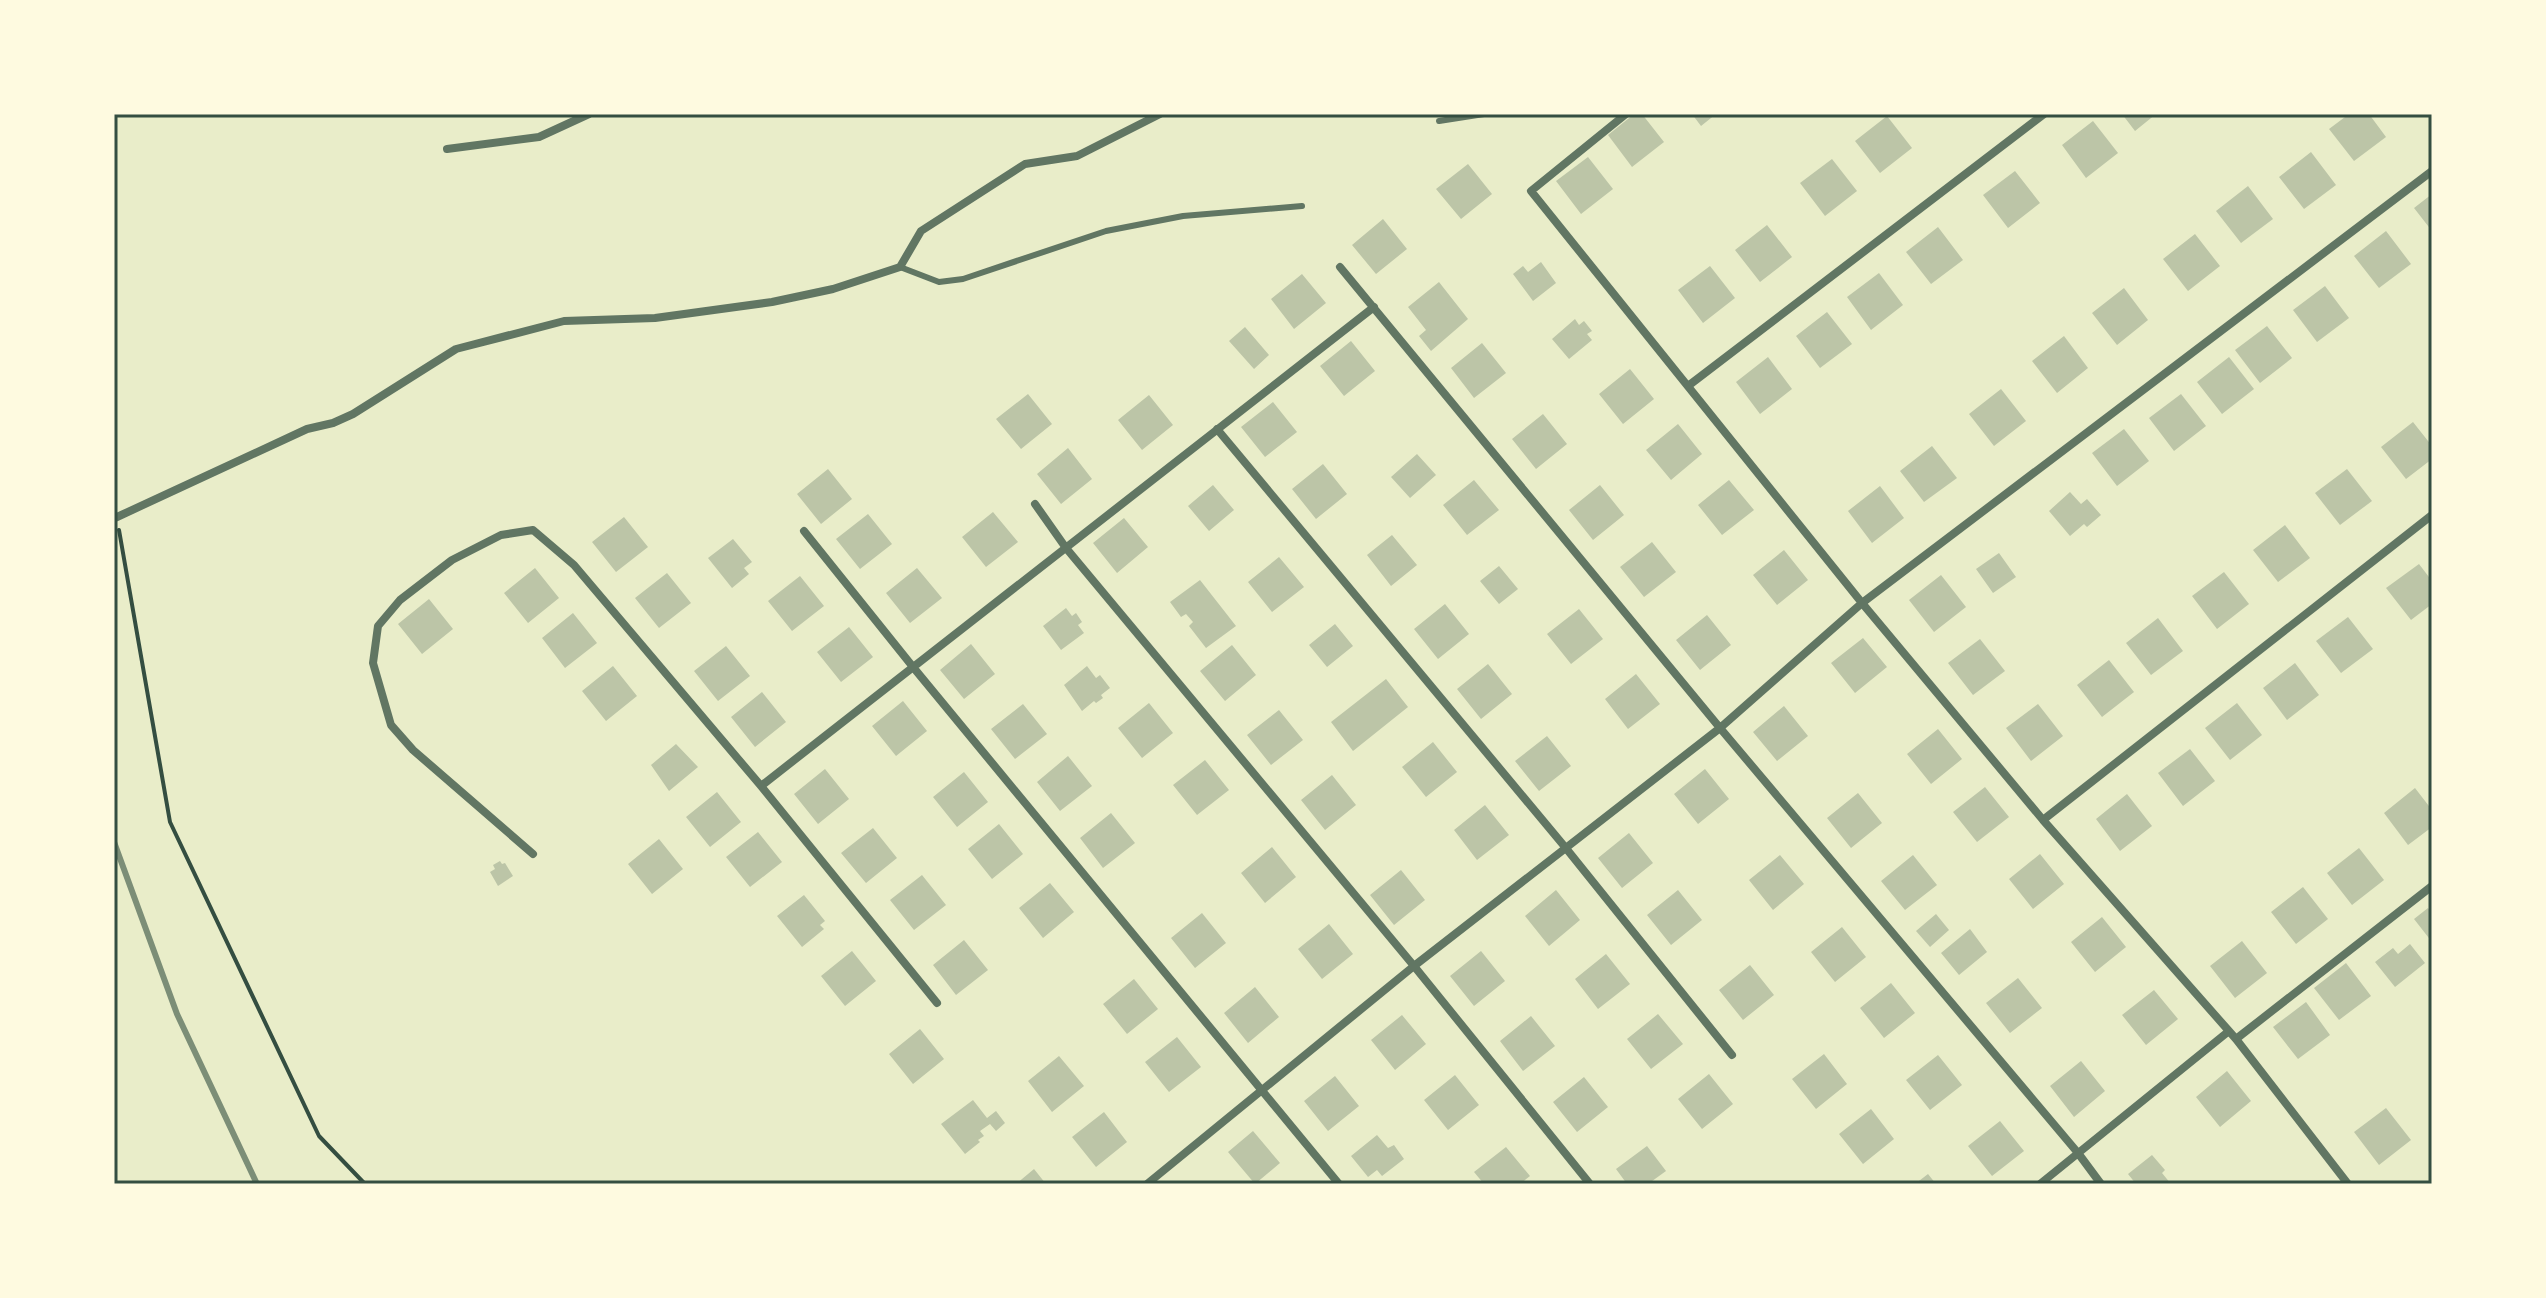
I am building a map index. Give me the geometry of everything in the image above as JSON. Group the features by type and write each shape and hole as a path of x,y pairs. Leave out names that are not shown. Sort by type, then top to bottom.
{"street":[{"path":"447,149 539,137 589,114"},
{"path":"117,517 307,429 353,414 456,349 564,321 655,318 772,302 833,289 900,267 921,231 1025,164 1077,156 1160,114"},
{"path":"1626,114 1531,191 1862,603 2043,820 2236,1039 2348,1184"},
{"path":"1688,386 2044,114"},
{"path":"1147,1184 1414,966 1720,728 1862,603 2432,171"},
{"path":"1340,267 2101,1184"},
{"path":"761,786 1374,307"},
{"path":"1217,429 1565,847 1732,1055"},
{"path":"1035,504 1066,548 1414,966 1590,1184"},
{"path":"2043,820 2432,515"},
{"path":"533,854 413,750 391,725 373,663 378,626 400,600 452,560 501,535 533,530 574,565 761,786 937,1003"},
{"path":"804,531 1339,1184"},
{"path":"2236,1039 2432,886"},
{"path":"2040,1184 2229,1031"}],"lane":[{"path":"1439,121 1484,114"},
{"path":"900,267 939,282 963,279 1106,231 1183,216 1302,206"}],"path":[{"path":"117,517 170,822 319,1136 365,1184"}],"building":[{"path":"1634,114 1642,114 1664,142 1632,167 1608,135"},
{"path":"1692,114 1716,114 1701,126"},
{"path":"2122,114 2156,114 2135,131"},
{"path":"2349,114 2369,114 2386,137 2354,161 2329,129"},
{"path":"1887,116 1912,148 1880,173 1855,141"},
{"path":"2093,121 2118,153 2086,178 2062,145"},
{"path":"2311,152 2336,185 2304,209 2279,177"},
{"path":"1588,157 1613,189 1581,214 1556,181"},
{"path":"1832,159 1857,191 1825,216 1800,183"},
{"path":"1468,164 1492,194 1461,219 1436,189"},
{"path":"2015,171 2040,203 2008,228 1983,195"},
{"path":"2248,186 2273,219 2241,243 2216,211"},
{"path":"2432,194 2432,231 2414,208"},
{"path":"1383,219 1407,249 1376,274 1352,245"},
{"path":"1767,225 1792,257 1760,282 1735,250"},
{"path":"1938,227 1963,260 1931,284 1906,252"},
{"path":"2386,231 2411,264 2379,288 2354,256"},
{"path":"2195,234 2220,266 2188,291 2163,259"},
{"path":"1541,262 1556,283 1533,301 1513,274 1523,266 1528,272"},
{"path":"1710,266 1735,298 1703,323 1678,290"},
{"path":"1879,273 1903,305 1871,330 1847,297"},
{"path":"1302,274 1326,303 1294,329 1271,299"},
{"path":"1439,282 1468,319 1431,351 1419,336 1426,330 1408,307"},
{"path":"2325,286 2349,318 2317,342 2293,310"},
{"path":"2124,288 2148,320 2117,345 2092,313"},
{"path":"1827,312 1852,344 1820,368 1796,336"},
{"path":"1575,319 1579,325 1584,321 1592,331 1587,334 1592,340 1569,359 1552,339"},
{"path":"2267,326 2292,358 2260,383 2235,350"},
{"path":"1245,327 1269,355 1254,369 1229,341"},
{"path":"2064,336 2088,368 2057,393 2032,361"},
{"path":"1351,341 1375,371 1344,396 1320,366"},
{"path":"1482,343 1506,373 1474,398 1451,368"},
{"path":"1768,357 1792,389 1760,414 1736,382"},
{"path":"2229,357 2254,389 2222,414 2197,382"},
{"path":"1630,369 1654,399 1623,424 1599,394"},
{"path":"2001,389 2026,421 1994,446 1969,414"},
{"path":"1028,394 1052,424 1021,449 996,419"},
{"path":"2181,394 2206,426 2174,451 2149,418"},
{"path":"1149,395 1173,425 1142,450 1118,420"},
{"path":"1273,402 1297,432 1265,457 1241,427"},
{"path":"1543,414 1567,444 1536,469 1512,439"},
{"path":"2413,422 2432,446 2432,459 2406,479 2381,447"},
{"path":"1678,424 1702,454 1671,480 1646,450"},
{"path":"2124,429 2149,461 2117,486 2092,453"},
{"path":"1932,446 1957,478 1924,502 1900,471"},
{"path":"1068,448 1092,479 1061,504 1037,474"},
{"path":"1417,454 1436,475 1410,498 1391,477"},
{"path":"1323,464 1347,494 1316,519 1292,489"},
{"path":"828,469 852,499 821,524 797,494"},
{"path":"2347,469 2372,501 2340,525 2315,493"},
{"path":"1474,480 1499,510 1467,535 1443,505"},
{"path":"1729,480 1754,510 1722,535 1698,505"},
{"path":"1213,485 1234,510 1209,531 1188,506"},
{"path":"1600,485 1624,515 1593,540 1569,510"},
{"path":"1880,486 1904,518 1872,543 1848,511"},
{"path":"2070,492 2081,504 2087,499 2101,515 2070,536 2049,511"},
{"path":"993,512 1018,542 986,567 962,537"},
{"path":"868,514 892,544 860,569 836,539"},
{"path":"624,517 648,547 616,572 592,542"},
{"path":"1124,518 1148,547 1117,573 1093,543"},
{"path":"2285,525 2310,558 2278,582 2253,550"},
{"path":"1392,535 1417,565 1391,586 1367,555"},
{"path":"733,539 752,562 744,568 749,574 732,588 708,558"},
{"path":"1652,542 1676,572 1644,597 1620,567"},
{"path":"1784,550 1808,580 1777,605 1753,575"},
{"path":"1999,553 2016,577 1993,593 1976,569"},
{"path":"1279,557 1304,587 1272,612 1248,582"},
{"path":"2419,564 2432,581 2432,604 2411,620 2386,588"},
{"path":"1499,566 1518,589 1499,604 1480,581"},
{"path":"535,568 559,598 528,623 504,593"},
{"path":"917,568 942,598 910,623 886,593"},
{"path":"2224,572 2249,604 2217,629 2192,596"},
{"path":"667,573 691,603 659,628 635,598"},
{"path":"1941,575 1966,607 1934,632 1909,600"},
{"path":"800,576 824,606 792,631 768,601"},
{"path":"1200,580 1236,626 1206,648 1189,626 1193,622 1186,614 1181,617 1170,602"},
{"path":"429,599 453,629 422,654 398,624"},
{"path":"1445,604 1469,634 1438,659 1414,629"},
{"path":"1066,608 1072,616 1076,613 1082,622 1078,625 1084,633 1061,650 1043,626"},
{"path":"1579,609 1603,639 1571,664 1547,634"},
{"path":"573,613 597,643 565,668 542,638"},
{"path":"1707,615 1731,645 1700,670 1676,640"},
{"path":"2348,617 2373,649 2341,673 2316,641"},
{"path":"2158,618 2183,651 2151,675 2126,643"},
{"path":"1335,624 1353,646 1327,667 1309,645"},
{"path":"849,627 873,657 841,682 817,652"},
{"path":"1863,638 1887,667 1855,693 1831,663"},
{"path":"1980,639 2005,671 1973,695 1948,663"},
{"path":"971,644 995,674 964,699 940,670"},
{"path":"1232,645 1256,675 1225,701 1200,671"},
{"path":"726,646 750,676 718,701 694,671"},
{"path":"2109,660 2134,692 2102,717 2077,685"},
{"path":"2295,663 2319,695 2287,720 2263,688"},
{"path":"1488,664 1512,694 1481,719 1457,689"},
{"path":"613,666 637,696 606,721 582,691"},
{"path":"1087,666 1096,678 1100,675 1110,688 1101,695 1103,698 1082,711 1064,685"},
{"path":"1636,674 1660,704 1628,729 1605,699"},
{"path":"1386,679 1408,707 1353,751 1331,722"},
{"path":"762,692 786,722 755,747 731,717"},
{"path":"903,701 927,731 896,756 872,726"},
{"path":"1149,703 1173,733 1142,758 1118,728"},
{"path":"2237,703 2262,735 2230,760 2205,728"},
{"path":"1023,704 1047,734 1015,759 991,729"},
{"path":"2038,704 2063,736 2031,761 2006,728"},
{"path":"1784,706 1808,736 1777,761 1753,732"},
{"path":"1279,710 1303,740 1271,765 1247,735"},
{"path":"1938,729 1962,759 1931,784 1907,754"},
{"path":"1547,736 1571,766 1539,791 1515,761"},
{"path":"1433,742 1457,772 1426,797 1402,767"},
{"path":"676,744 698,767 669,791 651,765"},
{"path":"2190,749 2215,781 2183,806 2158,773"},
{"path":"1068,756 1092,786 1060,811 1037,782"},
{"path":"1205,760 1229,790 1197,815 1173,785"},
{"path":"825,769 849,799 818,824 794,794"},
{"path":"1705,769 1729,799 1698,824 1674,794"},
{"path":"964,772 988,802 957,827 933,797"},
{"path":"1332,775 1356,805 1325,830 1301,800"},
{"path":"1985,787 2009,817 1977,842 1953,812"},
{"path":"2415,788 2432,810 2432,827 2408,845 2384,813"},
{"path":"717,792 741,822 710,847 686,817"},
{"path":"1858,793 1882,823 1851,848 1827,818"},
{"path":"2127,794 2152,826 2120,851 2096,819"},
{"path":"1485,805 1509,835 1477,860 1454,830"},
{"path":"1111,813 1135,843 1103,868 1080,838"},
{"path":"999,824 1023,854 992,879 968,849"},
{"path":"873,828 897,858 866,883 841,853"},
{"path":"758,832 782,862 750,887 726,857"},
{"path":"1629,833 1653,863 1622,888 1598,858"},
{"path":"659,839 683,869 652,894 628,864"},
{"path":"1272,847 1296,877 1265,903 1241,873"},
{"path":"2359,848 2384,880 2352,905 2327,873"},
{"path":"2040,854 2064,884 2033,909 2009,879"},
{"path":"1780,855 1804,884 1773,910 1749,880"},
{"path":"1913,855 1937,885 1905,910 1881,881"},
{"path":"500,861 505,863 513,876 498,886 490,872 495,869 493,865"},
{"path":"1401,870 1425,900 1394,925 1370,895"},
{"path":"922,875 946,905 914,930 890,900"},
{"path":"1050,883 1074,912 1043,938 1019,908"},
{"path":"2303,887 2328,919 2296,944 2271,912"},
{"path":"1556,890 1580,920 1549,946 1525,916"},
{"path":"1678,890 1702,920 1671,945 1647,915"},
{"path":"804,895 825,921 820,925 824,929 802,947 777,916"},
{"path":"2428,908 2430,911 2432,909 2432,942 2414,919"},
{"path":"1202,913 1226,943 1195,968 1171,938"},
{"path":"1936,914 1949,930 1930,947 1916,931"},
{"path":"2102,917 2126,947 2095,972 2071,942"},
{"path":"1329,924 1353,954 1322,979 1298,949"},
{"path":"1842,927 1866,957 1835,982 1811,952"},
{"path":"1970,929 1987,952 1959,975 1941,953"},
{"path":"964,940 988,970 956,995 933,965"},
{"path":"2242,941 2267,973 2235,998 2210,966"},
{"path":"2410,944 2425,963 2395,987 2375,962 2393,948 2398,954"},
{"path":"852,951 876,981 845,1006 821,976"},
{"path":"1481,951 1505,981 1474,1006 1450,976"},
{"path":"1606,954 1630,984 1598,1009 1575,979"},
{"path":"2346,963 2371,996 2339,1020 2314,988"},
{"path":"1750,965 1774,995 1743,1020 1719,990"},
{"path":"2018,978 2042,1008 2010,1033 1986,1003"},
{"path":"1134,979 1158,1009 1127,1034 1103,1004"},
{"path":"1891,983 1915,1013 1884,1038 1860,1008"},
{"path":"1255,987 1279,1017 1248,1043 1224,1013"},
{"path":"2154,990 2178,1019 2146,1045 2122,1015"},
{"path":"2306,1002 2330,1035 2298,1059 2273,1027"},
{"path":"1658,1014 1683,1044 1651,1069 1627,1039"},
{"path":"1402,1015 1426,1044 1395,1070 1371,1040"},
{"path":"1531,1016 1555,1046 1523,1071 1500,1041"},
{"path":"920,1029 944,1059 913,1084 889,1054"},
{"path":"1177,1037 1201,1067 1169,1092 1145,1062"},
{"path":"1824,1054 1847,1084 1816,1109 1792,1079"},
{"path":"1938,1055 1962,1085 1930,1110 1906,1080"},
{"path":"1059,1056 1084,1086 1052,1112 1028,1081"},
{"path":"2081,1061 2105,1091 2074,1117 2050,1086"},
{"path":"2227,1071 2251,1101 2220,1127 2196,1097"},
{"path":"1709,1074 1733,1104 1702,1129 1678,1099"},
{"path":"1455,1075 1479,1105 1448,1130 1424,1100"},
{"path":"1335,1076 1359,1106 1328,1131 1304,1101"},
{"path":"1584,1077 1608,1107 1577,1132 1553,1102"},
{"path":"973,1100 987,1118 996,1111 1005,1123 996,1131 990,1124 980,1131 984,1136 965,1154 941,1124"},
{"path":"2386,1108 2411,1140 2379,1165 2354,1132"},
{"path":"1871,1109 1894,1139 1863,1164 1839,1134"},
{"path":"1104,1112 1127,1142 1096,1167 1072,1137"},
{"path":"2000,1121 2024,1151 1992,1176 1968,1146"},
{"path":"1253,1131 1280,1163 1255,1184 1228,1152"},
{"path":"1377,1135 1388,1148 1394,1145 1404,1159 1382,1176 1377,1170 1368,1177 1351,1156"},
{"path":"1647,1146 1666,1171 1648,1184 1627,1184 1616,1169"},
{"path":"1506,1147 1530,1176 1520,1184 1484,1184 1474,1172"},
{"path":"2152,1155 2165,1170 2162,1173 2171,1184 2136,1184 2128,1174"},
{"path":"1034,1169 1046,1184 1016,1184"},
{"path":"1928,1174 1936,1184 1915,1184"}],"railway":[{"path":"114,842 177,1014 257,1184"}]}
